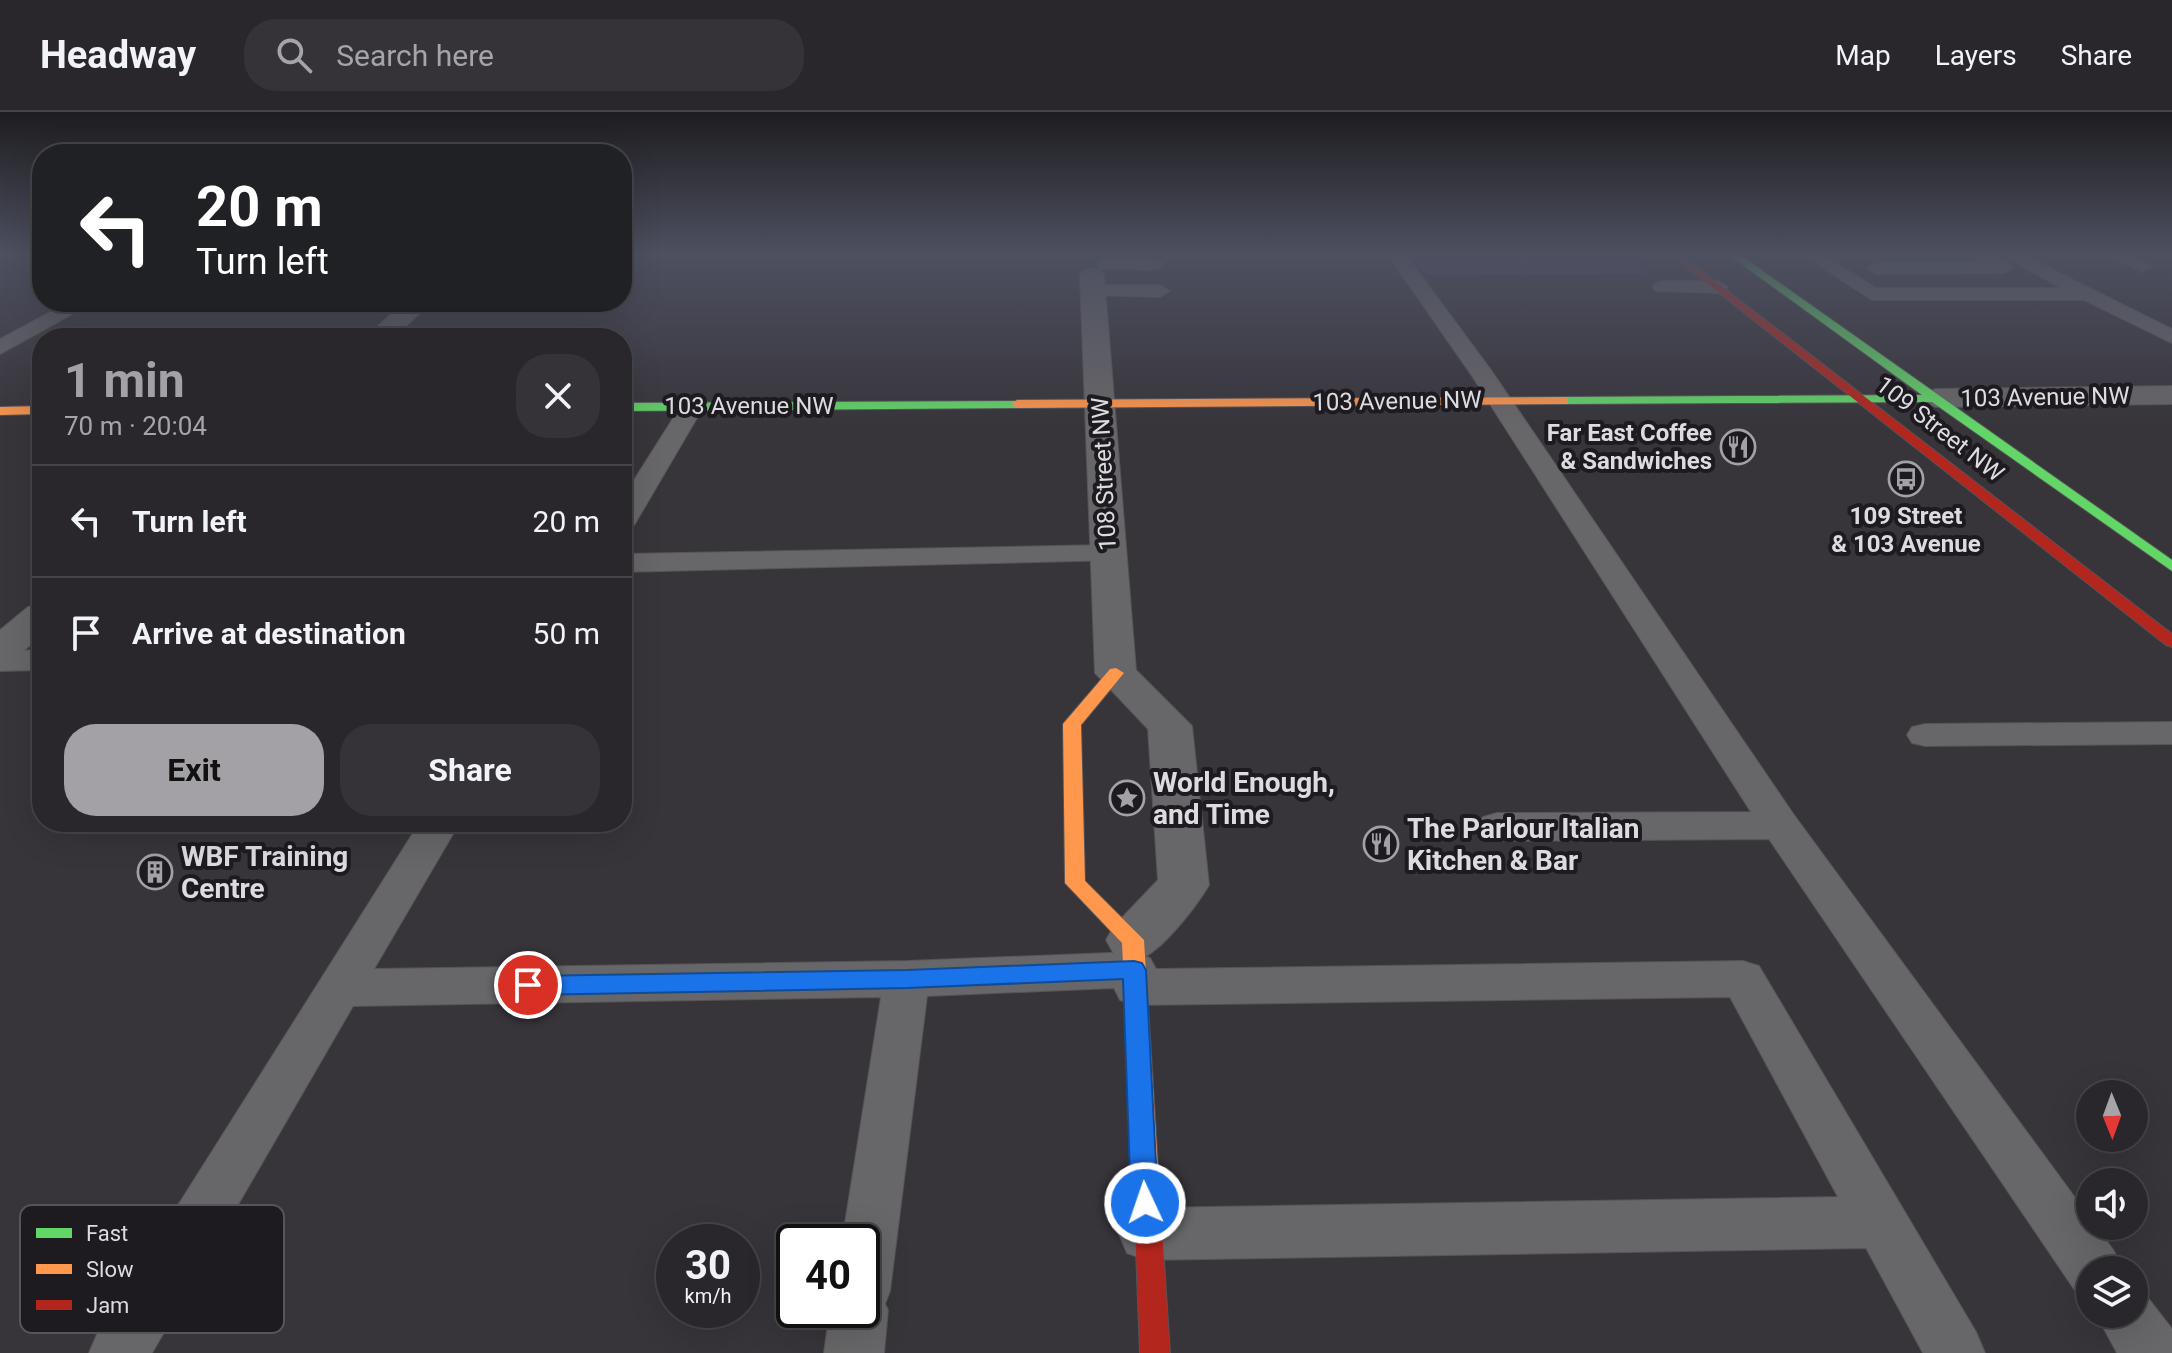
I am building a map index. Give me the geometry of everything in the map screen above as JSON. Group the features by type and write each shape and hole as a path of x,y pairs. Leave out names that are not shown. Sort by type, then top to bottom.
{"street":[{"path":"389,328 407,313"},
{"name":"108 Street NW","path":"1098,313 1100,404 1116,673"},
{"name":"109 Street NW","path":"1752,313 2172,642"},
{"name":"109 Street NW","path":"1816,313 2172,567"},
{"name":"103 Avenue NW","path":"632,407 2172,395"},
{"path":"0,411 32,410"},
{"path":"0,650 32,623"},
{"path":"1134,966 1184,885 1170,726 1116,673 1072,724 1075,883 1134,966 1146,1234 1155,1353"}],"lane":[{"path":"37,328 64,313"},
{"path":"1436,313 1498,399 1780,825 2084,1256"},
{"path":"2141,313 2172,337"},
{"path":"0,348 32,330"},
{"path":"632,505 692,406"},
{"path":"632,563 1109,554"},
{"path":"0,661 32,660"},
{"path":"1925,735 2172,733"},
{"path":"1497,827 1780,825"},
{"path":"208,1205 434,832"},
{"path":"339,988 907,979 1134,966 1743,979 1955,1353"},
{"path":"872,1224 907,979"},
{"path":"1146,1234 1880,1222"},
{"path":"854,1353 857,1328"},
{"path":"2135,1328 2153,1353"},
{"path":"119,1353 131,1333"}],"traffic: fast":[{"path":"1815,313 2172,567"},
{"path":"1564,401 1936,398"},
{"path":"632,407 1017,404"}],"traffic: slow":[{"path":"1017,404 1564,401"},
{"path":"0,411 32,410"},
{"path":"1116,673 1072,724 1075,883 1133,940 1147,1200"}],"traffic: jam":[{"path":"1750,313 2172,642"},
{"path":"1147,1200 1155,1353"}],"place":[{"name":"Far East Coffee & Sandwiches","path":"1738,447"},
{"name":"109 Street & 103 Avenue","path":"1906,479"},
{"name":"World Enough, and Time","path":"1127,798"},
{"name":"The Parlour Italian Kitchen & Bar","path":"1381,844"},
{"name":"WBF Training Centre","path":"155,872"}],"route":[{"path":"528,985 907,979 1134,970 1145,1203"}]}
